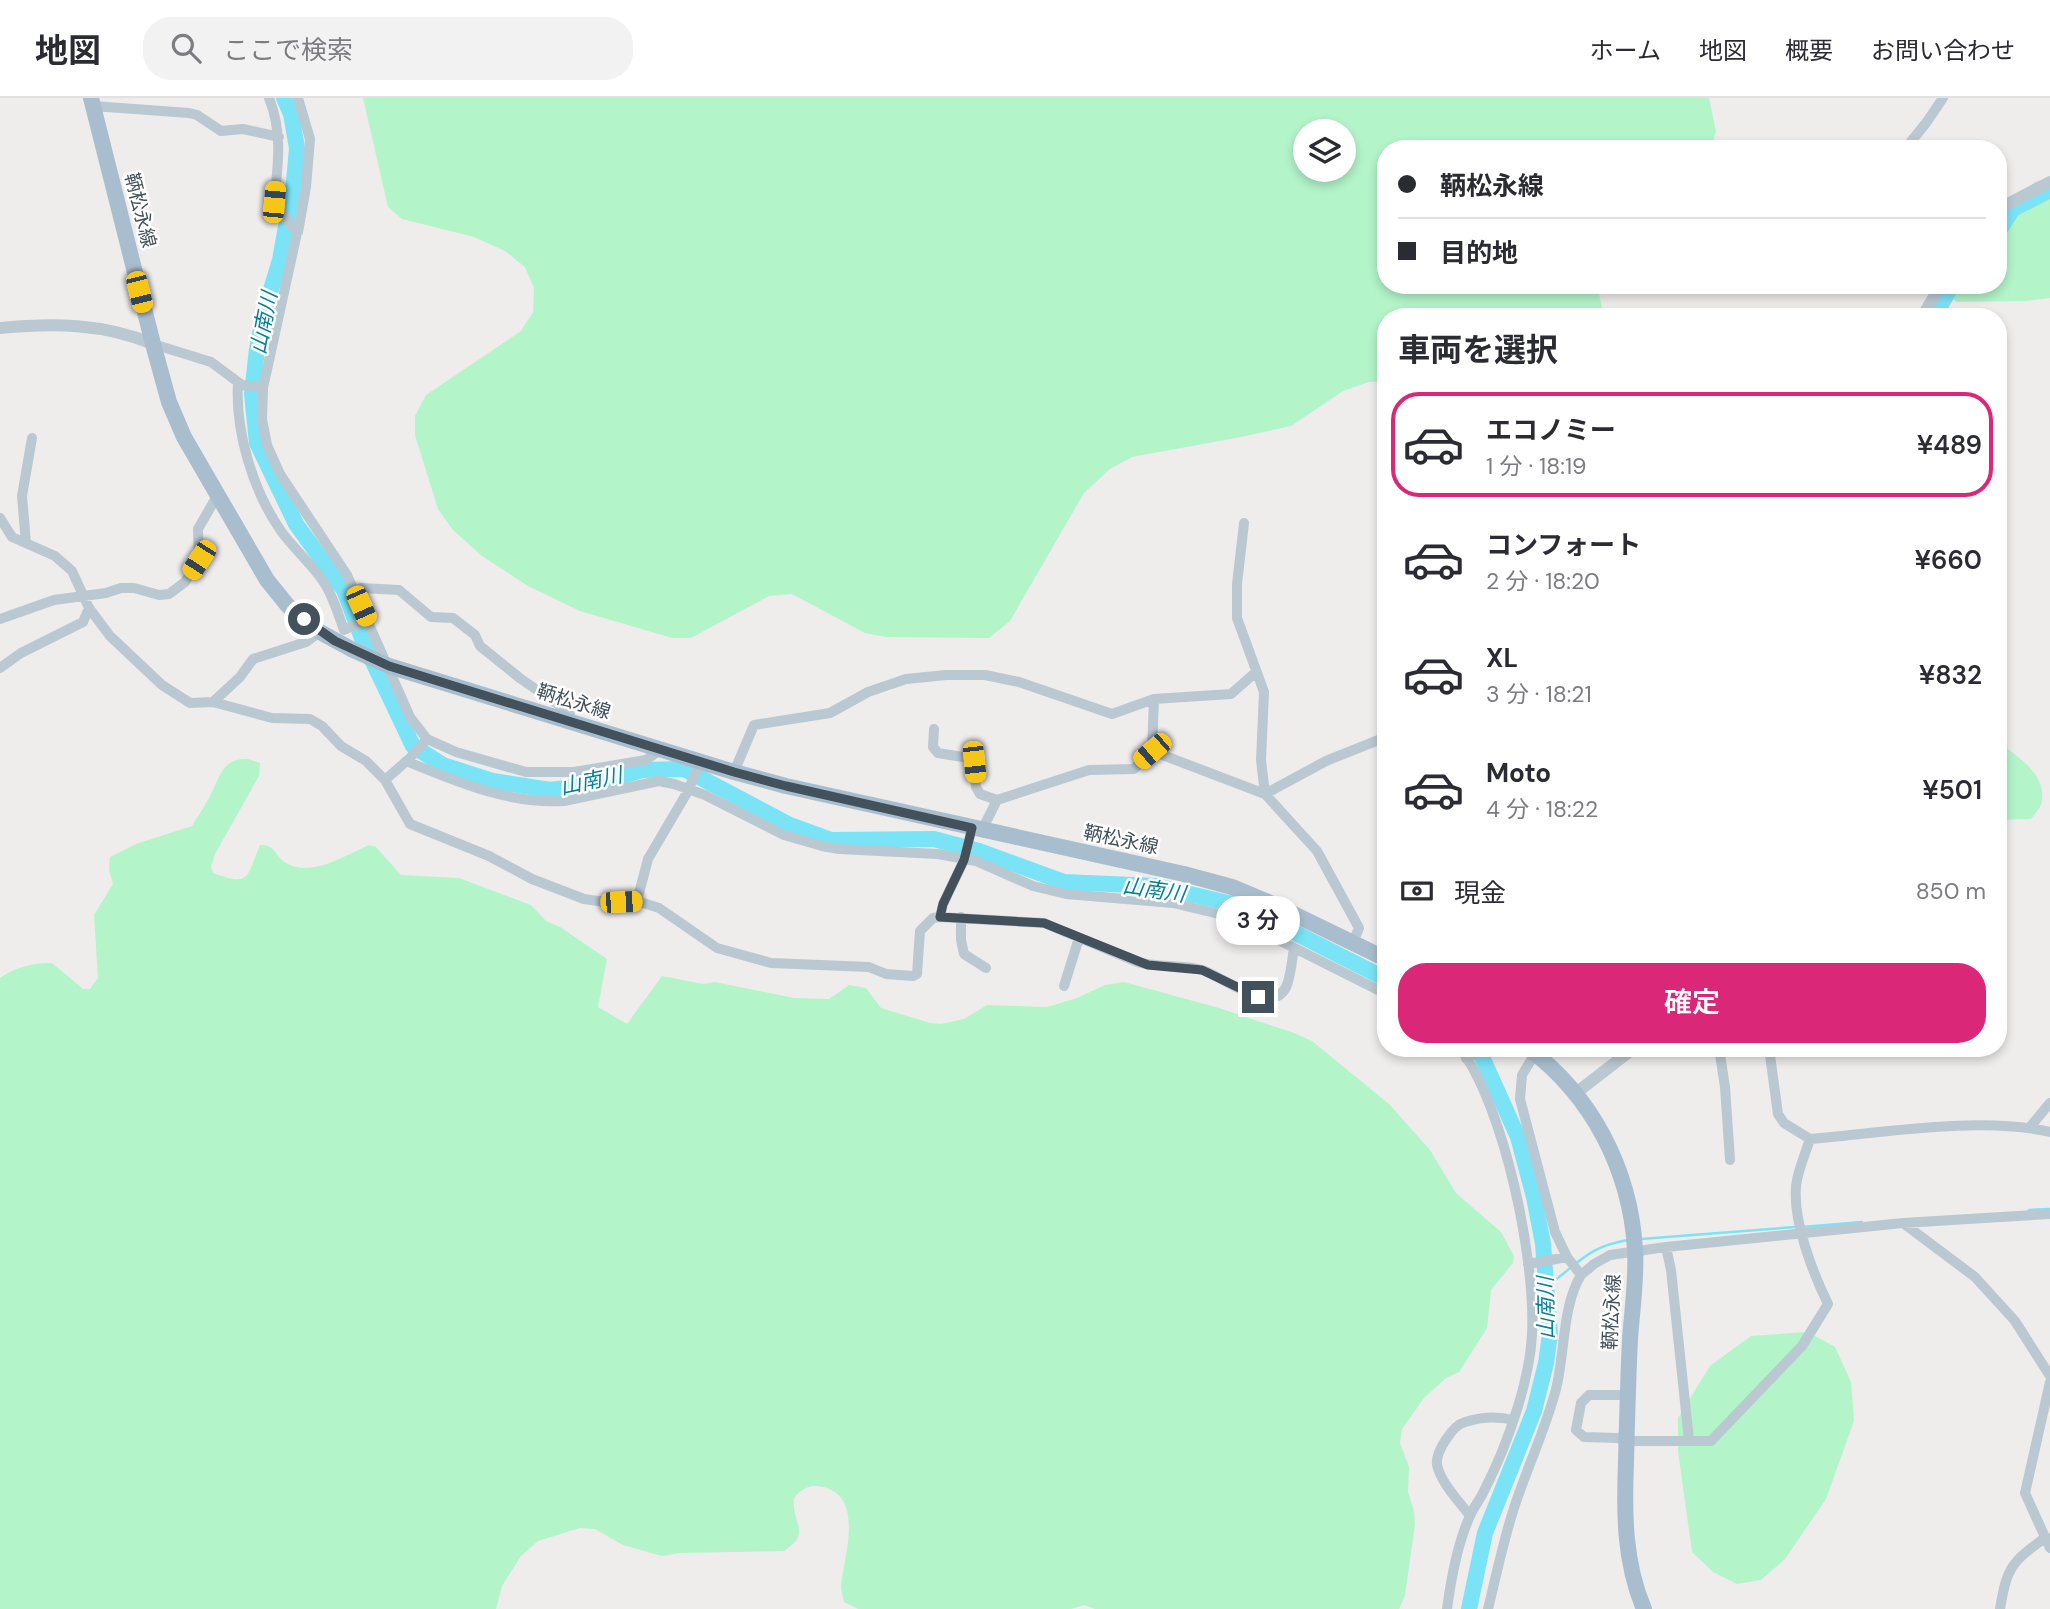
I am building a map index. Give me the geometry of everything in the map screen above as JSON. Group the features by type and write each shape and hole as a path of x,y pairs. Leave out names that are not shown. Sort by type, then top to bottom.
{"main road":[{"name":"鞆松永線","path":"92,102 153,344 169,402 184,437 267,580 288,606 320,632 386,665 660,750 699,765 974,832 1184,874 1232,887 1377,954"},
{"name":"鞆松永線","path":"1541,1057 1576,1093 1607,1142 1628,1200 1634,1244 1625,1531 1636,1590 1644,1609"}],"street":[{"path":"270,98 279,138 274,202 297,230"},
{"path":"298,98 310,139 306,187 261,388 262,419 267,445 280,474 347,575 365,621 410,717 426,741 526,772 556,774 646,760 660,750"},
{"path":"1912,140 1943,98"},
{"path":"92,102 189,113 197,115 221,131 243,129 279,138"},
{"path":"2007,204 2050,182"},
{"path":"0,328 48,323 82,325 134,336 211,362 240,384 261,388"},
{"path":"240,384 237,400 241,436 256,483 280,530 324,582 344,630 365,621"},
{"path":"26,543 23,496 32,438"},
{"path":"0,619 54,600 134,588 159,595 169,594 185,582 199,560 198,529 217,496"},
{"path":"0,518 12,537 55,556 72,571 89,608 110,636 162,685 190,703 213,702 272,718 310,719 322,726 341,746 366,761 385,780 410,824 584,899 605,902 637,901 659,908 717,948 771,963 869,967 886,974 913,976 917,974 920,930 933,918 961,917 1044,923 1148,965 1202,970 1258,997 1271,999 1279,996 1286,986 1294,948"},
{"path":"1244,523 1237,584 1237,618 1264,692 1261,760 1265,793"},
{"path":"355,592 361,588 399,590 432,617 453,618 475,635 480,646 491,655 569,712 572,722"},
{"path":"0,668 21,653 83,622 89,608"},
{"path":"213,702 240,677 253,659 306,642 320,632"},
{"path":"734,772 754,725 830,713 868,692 906,679 985,675 1050,691 1112,714 1154,699 1231,694 1256,673"},
{"path":"940,917 974,832 997,800 1089,770 1134,769 1152,751 1154,699"},
{"path":"934,729 933,747 938,753 970,758 974,762 976,787 980,794 997,800"},
{"path":"385,780 426,741"},
{"path":"1265,793 1326,761 1377,741"},
{"path":"1152,751 1265,793 1317,850 1359,928 1353,942"},
{"path":"408,759 478,789 524,800 564,801 659,781 689,788 784,835 822,846 964,857 1033,886 1066,894 1173,903 1223,915 1259,930 1377,990"},
{"path":"637,901 648,859 689,788 699,765"},
{"path":"961,917 964,954 986,968"},
{"path":"1064,986 1079,938"},
{"path":"1447,1609 1470,1516 1488,1482 1513,1420 1532,1338 1531,1263 1507,1161 1472,1057"},
{"path":"1488,1609 1513,1511 1555,1393 1574,1286 1571,1264 1555,1233 1520,1099 1522,1075 1531,1057"},
{"path":"1576,1093 1622,1057"},
{"path":"1720,1057 1730,1160"},
{"path":"1770,1057 1778,1114 1784,1124 1810,1139 1923,1129 2030,1128 2050,1132"},
{"path":"2030,1128 2050,1103"},
{"path":"1628,1395 1589,1395 1581,1403 1576,1430 1584,1437 1618,1438 1626,1441 1711,1441 1802,1346 1828,1304 1799,1229 1796,1187 1810,1139"},
{"path":"1531,1263 1594,1264 1634,1244 1666,1247 1799,1229 2050,1214"},
{"path":"1903,1223 1975,1277 2015,1321 2050,1376"},
{"path":"1666,1247 1671,1270 1689,1440"},
{"path":"2050,1382 2025,1493 2050,1548"},
{"path":"1470,1516 1446,1483 1437,1464 1441,1444 1462,1422 1494,1416 1513,1420"},
{"path":"2000,1609 2006,1578 2012,1565 2046,1536"}],"green space":[{"path":"363,98 1709,98 1716,131 1714,140 1377,140 1377,294 1599,294 1602,308 1377,308 1377,382 1343,391 1291,426 1132,457 1110,469 1084,493 1010,621 989,638 886,637 865,633 792,594 769,596 691,638 672,638 580,611 528,586 482,556 453,530 438,509 415,435 415,416 426,395 521,331 533,312 534,288 525,267 505,251 474,237 402,219 388,207"},
{"path":"2050,178 2050,298 1957,302 1948,294 2007,294 2007,211 2035,182"},
{"path":"2007,749 2030,768 2040,785 2041,805 2031,819 2007,820"},
{"path":"248,759 260,763 259,776 215,854 211,867 213,873 234,879 246,877 260,845 272,848 286,863 306,868 339,859 369,845 376,847 401,875 459,878 531,905 546,921 560,927 607,959 598,1007 627,1024 662,976 703,984 715,982 794,998 829,999 849,985 866,988 881,1008 941,1024 964,1019 987,1005 1047,1007 1077,998 1105,985 1124,982 1219,1008 1312,1041 1389,1104 1430,1150 1456,1193 1501,1232 1514,1256 1513,1263 1491,1290 1487,1328 1463,1366 1459,1372 1446,1378 1424,1398 1402,1429 1400,1443 1409,1467 1408,1492 1415,1525 1405,1595 1399,1609 1095,1609 1084,1605 1071,1609 858,1609 844,1602 841,1588 848,1542 847,1512 842,1500 833,1491 814,1486 804,1489 794,1498 799,1533 793,1545 784,1551 680,1553 662,1556 623,1545 595,1529 580,1528 538,1541 521,1556 502,1586 496,1609 0,1609 0,978 24,966 52,963 83,989 90,989 98,978 94,915 113,884 109,870 110,857 136,844 192,826 227,765"},
{"path":"1808,1332 1835,1347 1851,1382 1854,1421 1826,1499 1785,1559 1761,1580 1737,1584 1713,1572 1692,1552 1678,1451 1678,1418 1710,1366 1751,1336"}],"waterway":[{"name":"山南川","path":"284,98 291,114 297,148 294,182 280,260 265,309 257,349 252,394 257,443 296,524 344,590 363,641 413,746 443,765 493,781 550,790 589,785 643,770 684,769 790,825 831,840 934,839 979,851 1064,882 1156,886 1228,903 1254,912 1377,974"},
{"path":"2007,218 2013,209 2050,190"},
{"path":"1939,308 1947,294"},
{"name":"山南川","path":"1469,1609 1485,1533 1534,1411 1550,1334 1543,1244 1534,1197 1518,1137 1482,1057"},
{"path":"2029,1210 2050,1209"},
{"path":"1802,1227 1862,1222"},
{"path":"1641,1239 1795,1227"},
{"path":"1547,1286 1592,1252 1628,1240"}],"route":[{"path":"304,619 335,641 389,666 734,772 972,828 964,860 943,904 940,917 1044,923 1137,962 1202,970 1258,997"}]}
